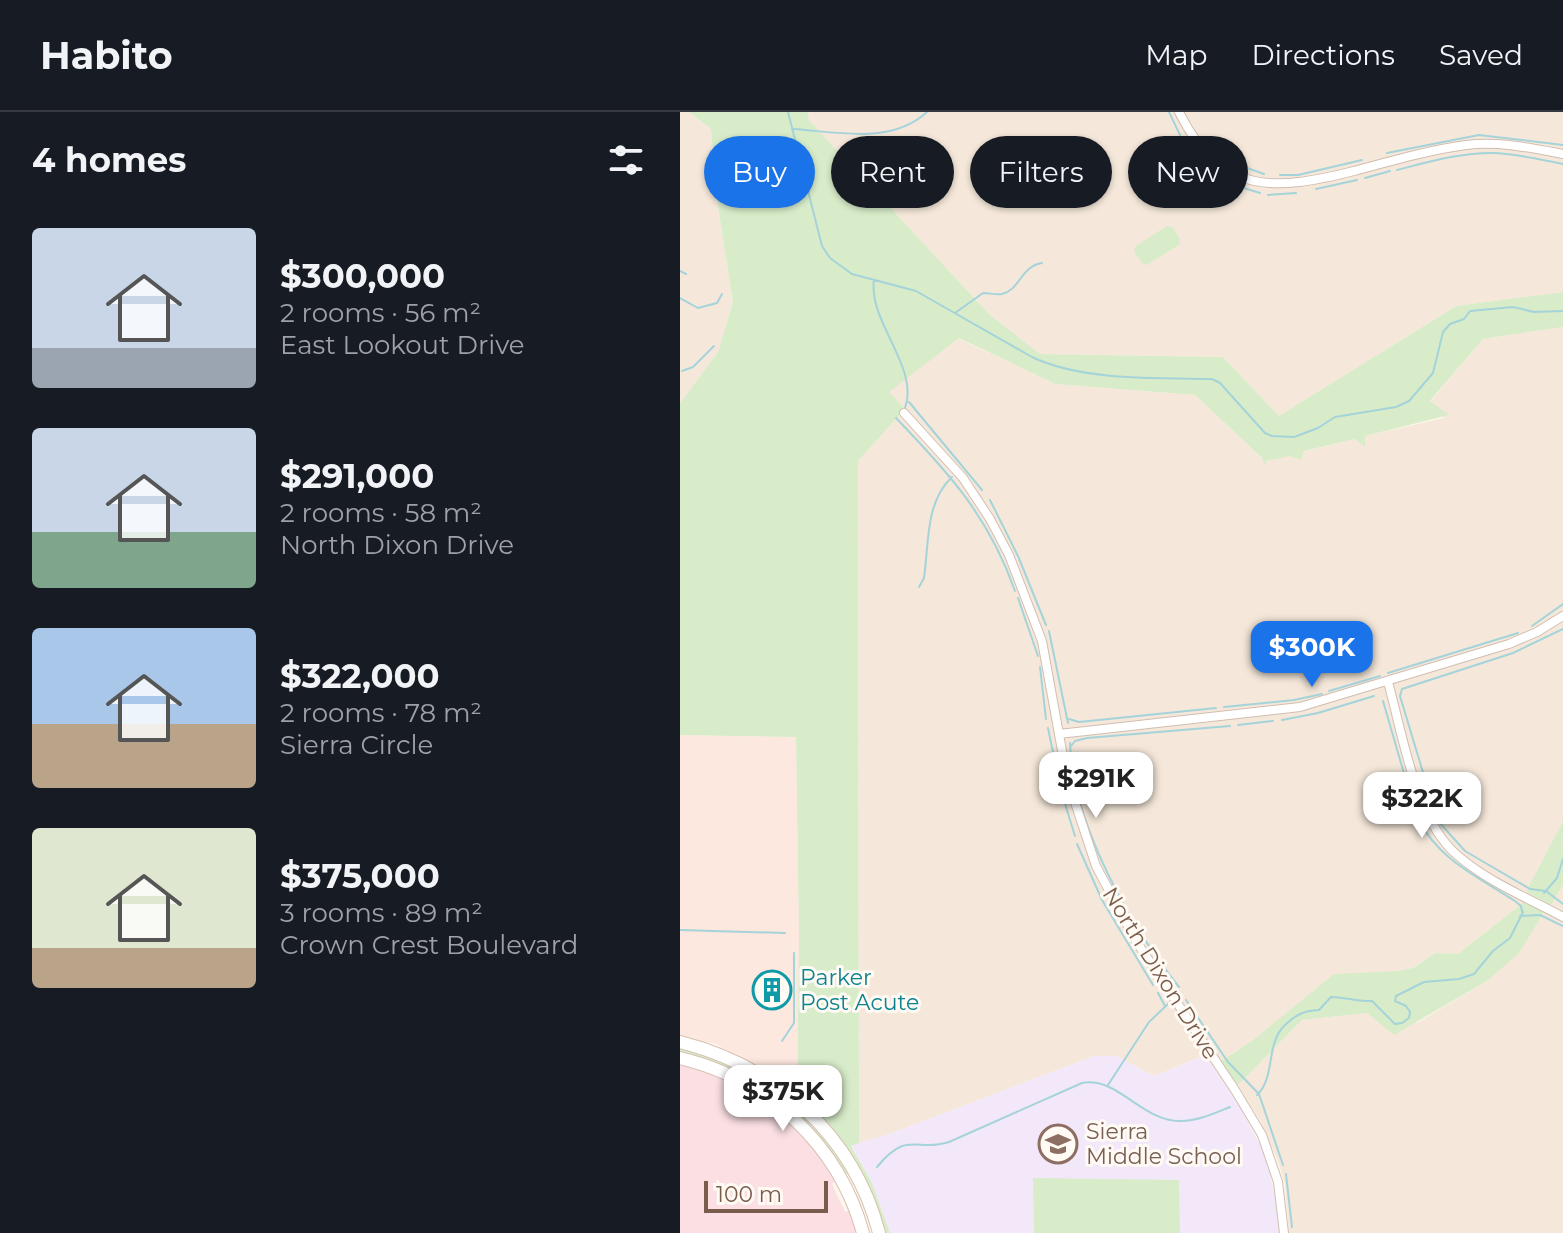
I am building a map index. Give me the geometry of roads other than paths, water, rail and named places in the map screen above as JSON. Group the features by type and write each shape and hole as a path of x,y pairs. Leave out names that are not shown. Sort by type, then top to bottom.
{"main road":[{"path":"680,1042 748,1067 775,1083 802,1105 847,1159 868,1200 879,1233"},
{"path":"680,1058 719,1070 751,1086 800,1124 838,1173 863,1233"}],"street":[{"path":"1179,112 1195,139 1217,163 1241,177 1270,185 1317,180 1469,145 1500,144 1563,154"},
{"name":"North Dixon Drive","path":"904,413 963,478 1009,555 1042,641 1073,803 1100,875 1136,941 1262,1135 1279,1187 1284,1233"},
{"path":"1059,734 1294,709 1509,644 1563,616"},
{"path":"1388,682 1420,797 1440,837 1472,867 1563,917"}],"waterway":[{"path":"788,112 822,246 830,258 852,274 916,291 1032,357 1052,365 1120,377 1212,379 1220,383 1265,433 1272,436 1294,437 1318,428 1335,417 1396,407 1409,401 1433,373 1443,332 1450,324 1464,319 1470,311 1513,307 1534,312 1563,311"},
{"path":"794,129 846,134 881,133 913,122 927,112"},
{"path":"1169,112 1180,135"},
{"path":"1387,153 1479,135 1563,145"},
{"path":"1397,170 1483,153 1563,164"},
{"path":"1280,175 1298,175 1362,160"},
{"path":"1248,168 1264,174"},
{"path":"1365,178 1390,171"},
{"path":"1316,189 1357,180"},
{"path":"1248,189 1260,193"},
{"path":"1268,195 1296,193"},
{"path":"955,313 983,293 1008,292 1029,269 1042,263"},
{"path":"680,271 686,274"},
{"path":"874,280 878,312 906,377 908,393 905,408"},
{"path":"680,298 698,308 717,303 722,294"},
{"path":"694,366 714,346"},
{"path":"682,371 693,367"},
{"path":"909,402 982,490"},
{"path":"896,418 966,497 993,540 1015,591"},
{"path":"919,587 924,578 933,511 943,487 952,477"},
{"path":"990,500 1018,556 1046,625"},
{"path":"1018,598 1038,656"},
{"path":"1532,626 1563,604"},
{"path":"1425,779 1400,696 1402,689 1513,653 1563,629"},
{"path":"1049,631 1068,723"},
{"path":"1388,673 1518,633"},
{"path":"1040,667 1046,719"},
{"path":"1329,691 1380,676"},
{"path":"1224,707 1322,694"},
{"path":"1282,720 1374,696"},
{"path":"1383,701 1414,808"},
{"path":"1069,719 1079,722 1216,708"},
{"path":"1238,725 1273,721"},
{"path":"1071,746 1075,741 1087,738 1230,726"},
{"path":"1048,728 1061,791 1075,836"},
{"path":"1070,743 1081,807 1107,872 1142,935 1179,987"},
{"path":"1427,788 1438,821 1465,851 1530,889 1546,891 1563,904"},
{"path":"1418,819 1448,857 1515,901 1522,911"},
{"path":"1077,844 1102,900 1153,985"},
{"path":"1544,893 1557,878 1563,859"},
{"path":"1257,1095 1267,1079 1275,1041 1293,1018 1304,1012 1319,1010 1331,997 1336,997 1372,1001 1395,1024 1402,1023 1409,1018 1410,1012 1406,1006 1395,1001 1396,996 1424,982 1459,979 1474,974 1493,951 1510,938 1523,912"},
{"path":"1520,916 1540,915 1563,926"},
{"path":"680,930 785,933"},
{"path":"782,1041 794,1023 794,953"},
{"path":"1158,993 1165,1006"},
{"path":"1186,1000 1228,1062 1259,1094 1283,1165"},
{"path":"1108,1085 1149,1022 1168,1004"},
{"path":"877,1167 888,1155 905,1145 949,1142 1082,1083 1107,1086 1142,1108 1167,1119 1194,1120 1230,1107"},
{"path":"1286,1174 1292,1227"}],"place":[{"name":"Parker Post Acute","path":"772,990"},
{"name":"Sierra Middle School","path":"1058,1144"}]}
